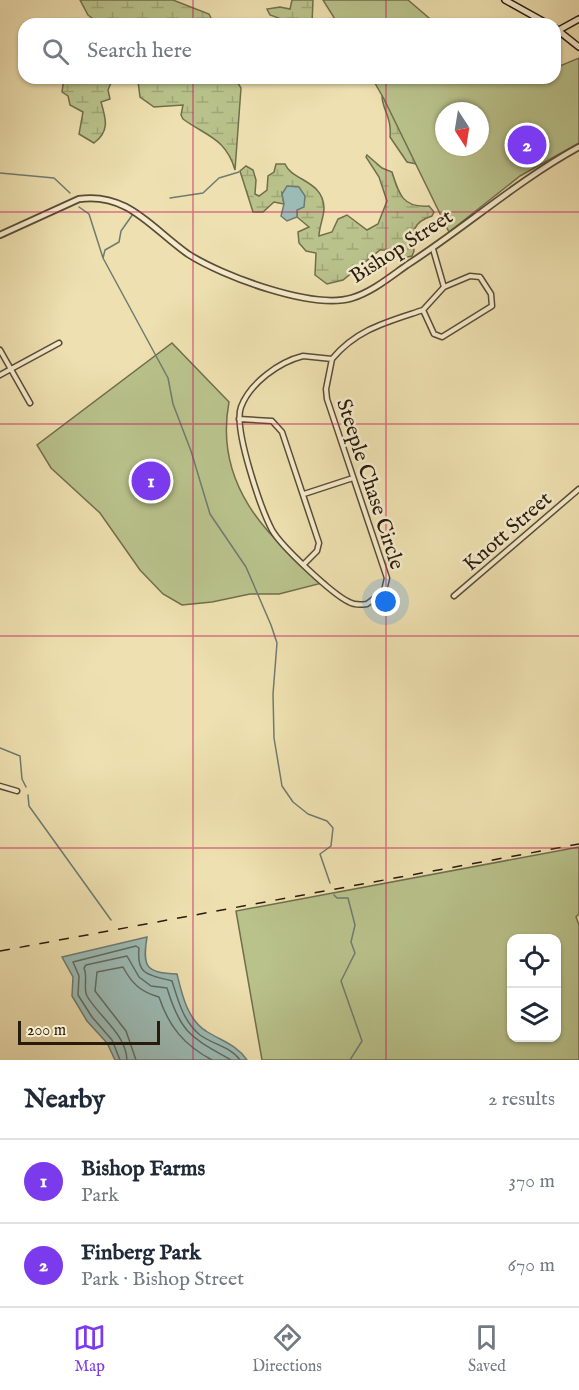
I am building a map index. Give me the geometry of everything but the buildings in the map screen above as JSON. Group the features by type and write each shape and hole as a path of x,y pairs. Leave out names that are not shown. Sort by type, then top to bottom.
{"main road":[{"path":"505,0 537,18"},
{"path":"561,27 579,19"},
{"path":"561,32 579,47"}],"street":[{"name":"Bishop Street","path":"0,235 79,200 90,198 115,201 134,209 189,254 207,264 269,289 323,301 353,298 368,291 433,249 515,186 579,147"},
{"path":"433,249 444,287"},
{"path":"304,564 319,547 304,494 277,425 265,419 239,419 248,396 282,364 303,356 332,359 351,338 363,331 423,310 444,287 470,276 480,277 491,294 492,306 442,337 434,333 423,310"},
{"path":"0,375 59,343"},
{"path":"0,350 30,403"},
{"name":"Steeple Chase Circle","path":"239,419 241,440 272,529 286,549 338,594 354,604 373,602 387,585 386,572 327,399 326,389 332,359"},
{"path":"304,494 353,478"},
{"name":"Knott Street","path":"454,596 579,489"},
{"path":"0,786 17,791"}],"green space":[{"path":"80,0 173,0 209,14 211,18 92,18"},
{"path":"292,0 313,0 312,18 278,18 270,15 267,9 280,7 290,9"},
{"path":"323,0 408,0 429,18 334,18"},
{"path":"579,58 579,143 520,176 449,232 375,84 561,84 561,66"},
{"path":"63,84 110,84 108,90 110,99 101,102 105,129 94,143 79,134 83,112 70,105 68,96 62,92"},
{"path":"138,84 239,84 241,88 235,170 221,144 183,119 181,115 183,105 154,107 140,97"},
{"path":"382,94 426,166 407,162 390,137"},
{"path":"367,155 382,168 392,172 403,198 413,205 429,206 434,212 432,216 417,225 413,233 412,256 403,258 392,250 380,250 343,280 327,284 315,275 316,253 306,251 299,243 298,232 309,227 297,217 297,210 282,193 284,204 274,202 263,212 253,212 240,171 246,166 253,170 256,180 255,194 259,196 267,190 268,176 274,172 276,164 285,164 294,174 313,186 322,199 324,208 319,236 332,232 338,219 347,215 367,230 378,224 387,201 379,177 366,157"},
{"path":"172,343 229,402 226,431 229,458 237,483 249,506 283,547 326,582 279,594 250,594 212,602 182,605 163,594 140,570 100,513 51,468 37,445"},
{"path":"579,847 579,914 576,917 579,925 579,1060 262,1060 236,911"}],"water":[{"path":"287,186 299,187 305,196 304,207 297,210 297,217 287,221 281,216 284,204 282,194"},
{"path":"147,937 145,955 148,966 159,972 177,974 186,1006 194,1020 206,1031 238,1050 247,1060 115,1060 107,1043 87,1021 72,996 73,977 62,957"}],"waterway":[{"path":"170,198 203,193 219,178 239,172"},
{"path":"0,173 54,178 70,193"},
{"path":"79,207 89,214 103,258 168,378 173,404 191,451 210,514 246,567 271,625 277,643 273,694 274,738 282,786 293,802 308,814 327,821 333,828 331,846 320,854 330,883"},
{"path":"103,258 105,250 119,242 121,231 133,214"},
{"path":"0,748 20,756 22,779 26,787"},
{"path":"28,795 29,806 111,920"},
{"path":"334,895 337,898 348,898 355,925 351,942 355,953 341,981 362,1041 350,1060"}],"railway":[{"path":"0,951 579,844"}],"place":[{"name":"Finberg Park","path":"527,145"},
{"name":"Bishop Farms","path":"151,481"}]}
